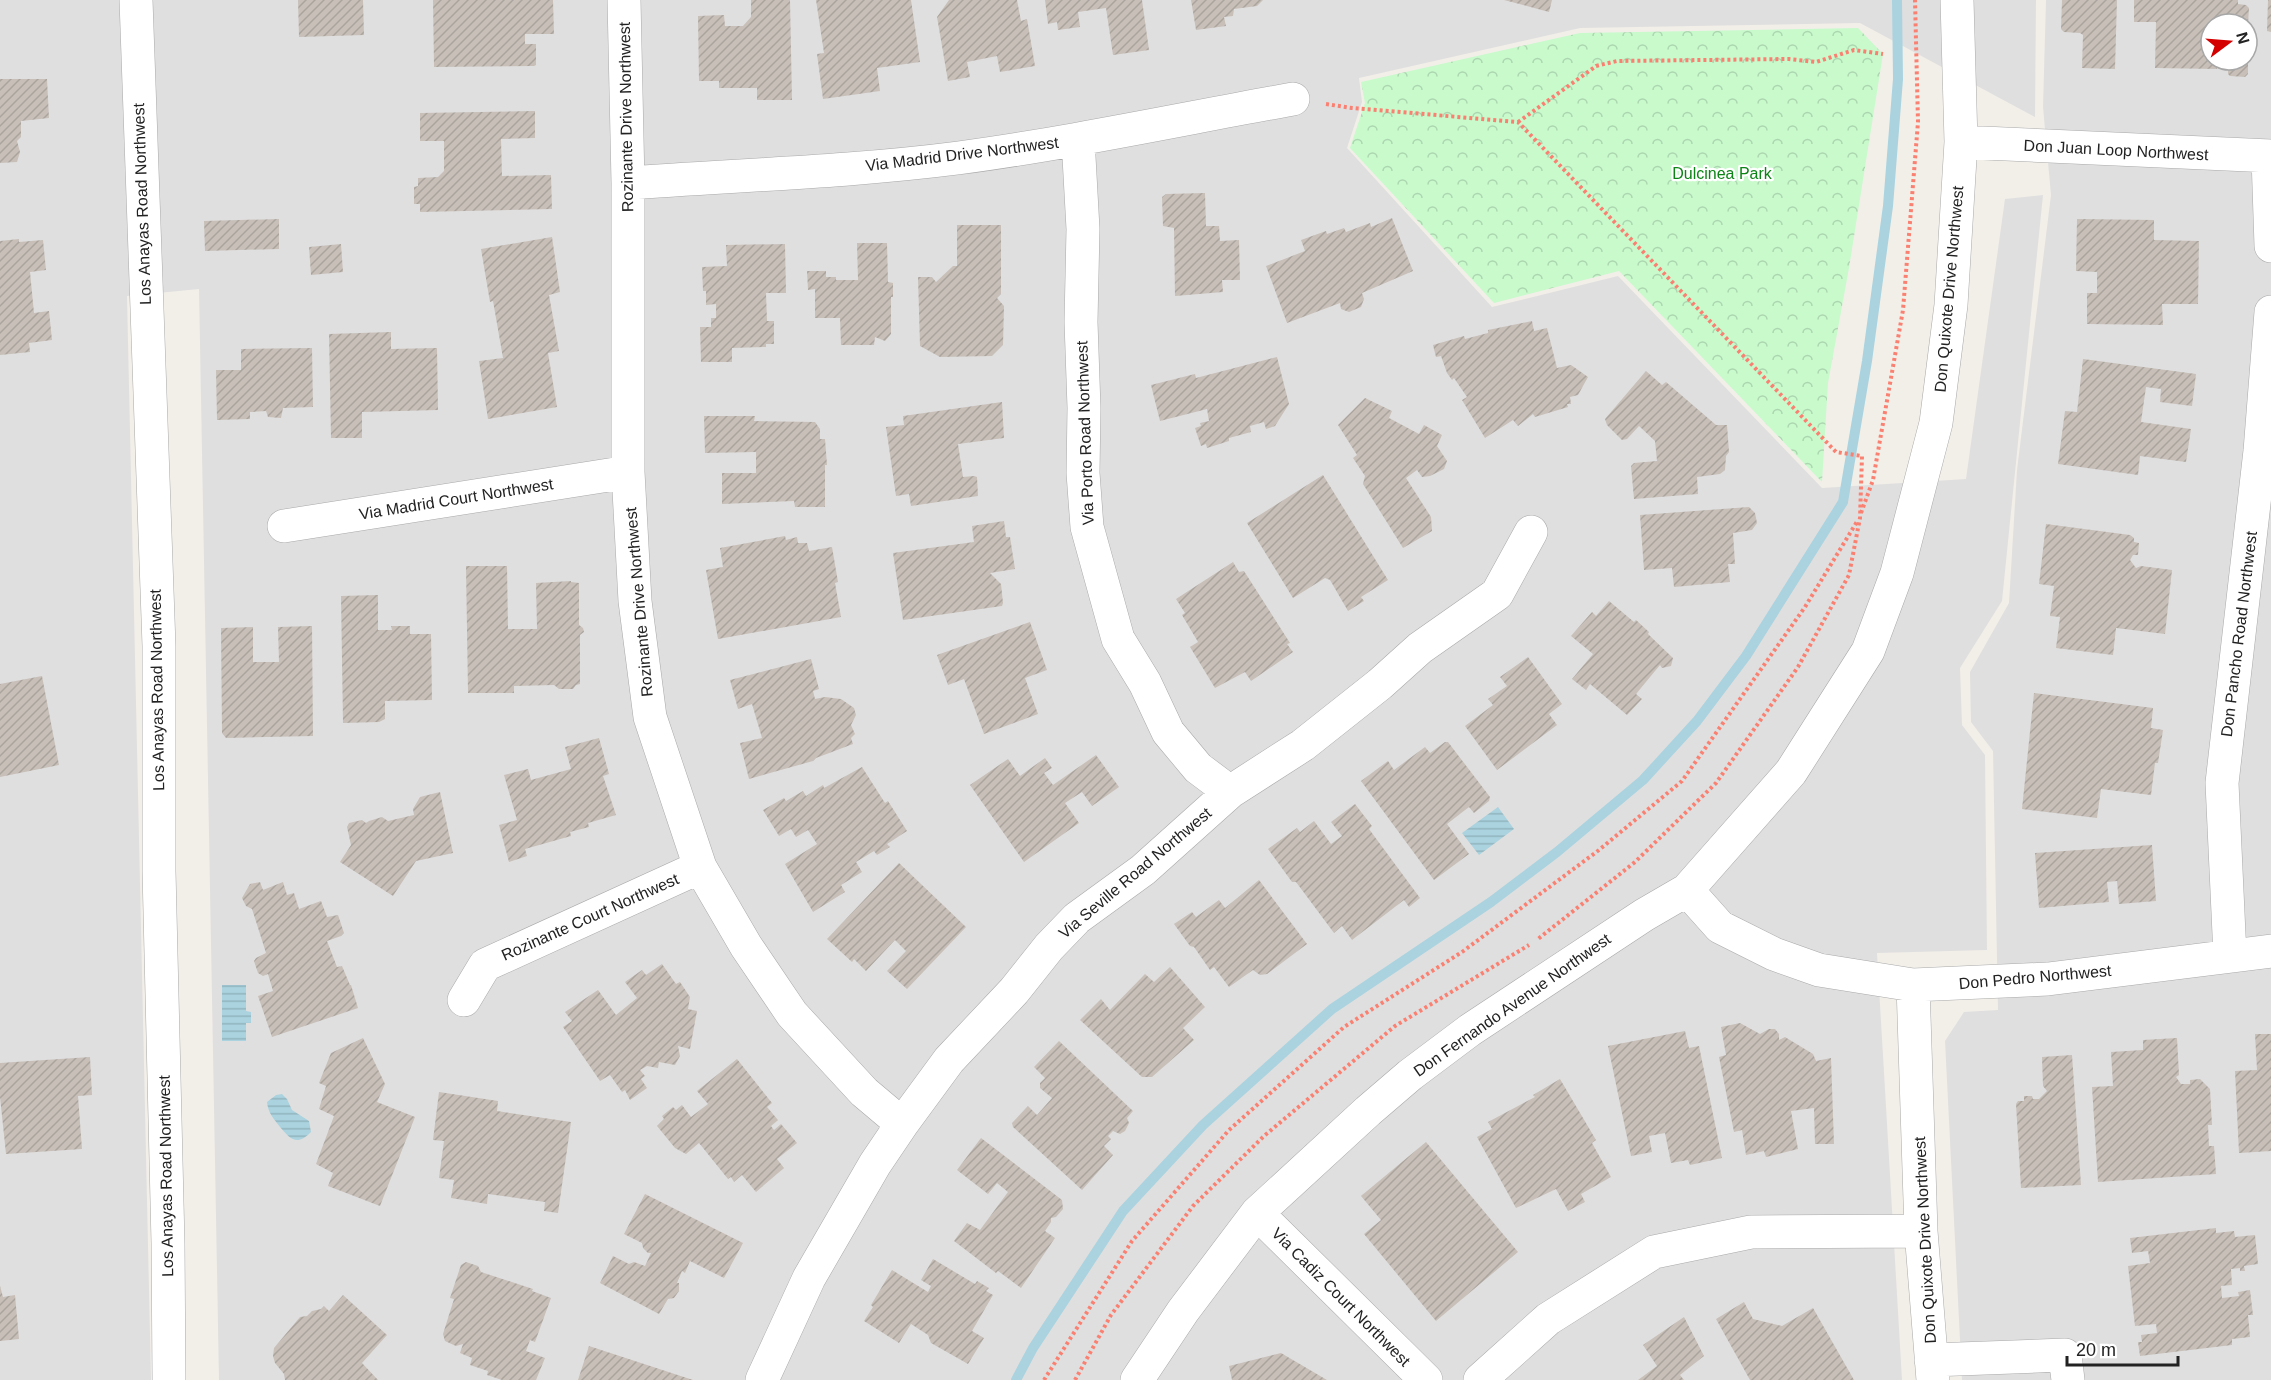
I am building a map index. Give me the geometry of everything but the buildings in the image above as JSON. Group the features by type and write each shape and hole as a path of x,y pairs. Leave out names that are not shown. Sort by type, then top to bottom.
{"street":[{"name":"Los Anayas Road Northwest","path":"136,0 159,646 159,871 169,1380"},
{"name":"Rozinante Drive Northwest","path":"624,0 628,183 628,472 635,601 650,717 700,867 746,946 792,1014 864,1092 902,1124"},
{"name":"Don Quixote Drive Northwest","path":"1687,890 1791,772 1868,651 1897,573 1936,423 1951,304 1961,142 1957,0"},
{"name":"Via Madrid Drive Northwest","path":"628,183 856,168 957,158 1078,139 1293,99"},
{"name":"Via Porto Road Northwest","path":"1078,139 1083,229 1081,322 1084,408 1083,473 1087,527 1118,639 1145,683 1168,732 1198,768 1230,792"},
{"name":"Don Juan Loop Northwest","path":"1961,142 2269,156"},
{"path":"2269,156 2271,246"},
{"name":"Don Pancho Road Northwest","path":"2230,956 2222,783 2260,451 2271,312"},
{"name":"Via Madrid Court Northwest","path":"284,526 628,472"},
{"name":"Via Seville Road Northwest","path":"762,1380 808,1278 875,1164 949,1060 1014,991 1049,947 1077,918 1143,870 1230,792 1303,745 1380,684 1420,648 1497,594 1531,532"},
{"name":"Rozinante Court Northwest","path":"464,1000 484,964 700,867"},
{"path":"1687,890 1720,927 1774,954 1819,970 1913,985"},
{"name":"Don Fernando Avenue Northwest","path":"1137,1380 1183,1311 1257,1213 1368,1111 1418,1069 1499,1011 1644,915 1687,890"},
{"name":"Don Pedro Northwest","path":"1913,985 2048,979 2271,951"},
{"name":"Don Quixote Drive Northwest","path":"1913,985 1921,1231 1932,1370"},
{"name":"Via Cadiz Court Northwest","path":"1257,1213 1426,1380"},
{"path":"1480,1380 1548,1319 1654,1252 1751,1232 1921,1231"},
{"path":"1932,1370 2065,1355 2068,1380"}],"path":[{"path":"1075,1380 1111,1315 1194,1206 1264,1136 1395,1026 1537,940 1635,862 1716,783 1798,667 1849,575 1860,518 1873,480 1903,310 1918,122 1915,0"},
{"path":"1293,99 1352,108 1518,122 1596,66 1617,61 1789,58 1816,62 1854,50 1883,54"},
{"path":"1044,1380 1132,1241 1229,1130 1344,1027 1462,952 1599,850 1682,782 1805,607 1860,518 1862,456 1836,452 1518,122"}],"shaded area":[{"path":"0,0 2036,0 2035,117 1860,23 1580,28 1359,78 1362,102 1347,148 1492,307 1618,276 1822,488 1966,479 2005,199 2043,195 2002,601 1960,668 1962,725 1985,755 1987,950 1877,953 1902,1380 219,1380 199,289 127,296 151,1380 0,1380"},
{"path":"2046,0 2271,0 2271,1380 1962,1380 1945,1041 1964,1012 1998,1010 1993,751 1971,722 1970,672 2009,603 2017,470 2051,195 2043,107"}],"green space":[{"name":"Dulcinea Park","path":"1858,28 1883,54 1828,383 1822,482 1619,271 1494,303 1350,148 1365,103 1361,82 1580,33"}],"water":[{"path":"1498,807 1514,829 1479,855 1462,833"},
{"path":"222,985 246,985 246,1011 251,1012 251,1023 246,1023 246,1041 222,1041"},
{"path":"282,1094 292,1110 309,1121 311,1132 302,1139 291,1138 270,1113 267,1102 276,1095"}],"waterway":[{"path":"1016,1380 1033,1348 1123,1211 1203,1125 1332,1009 1491,902 1557,852 1643,780 1697,721 1746,656 1843,502 1867,361 1888,206 1898,79 1897,0"}]}
